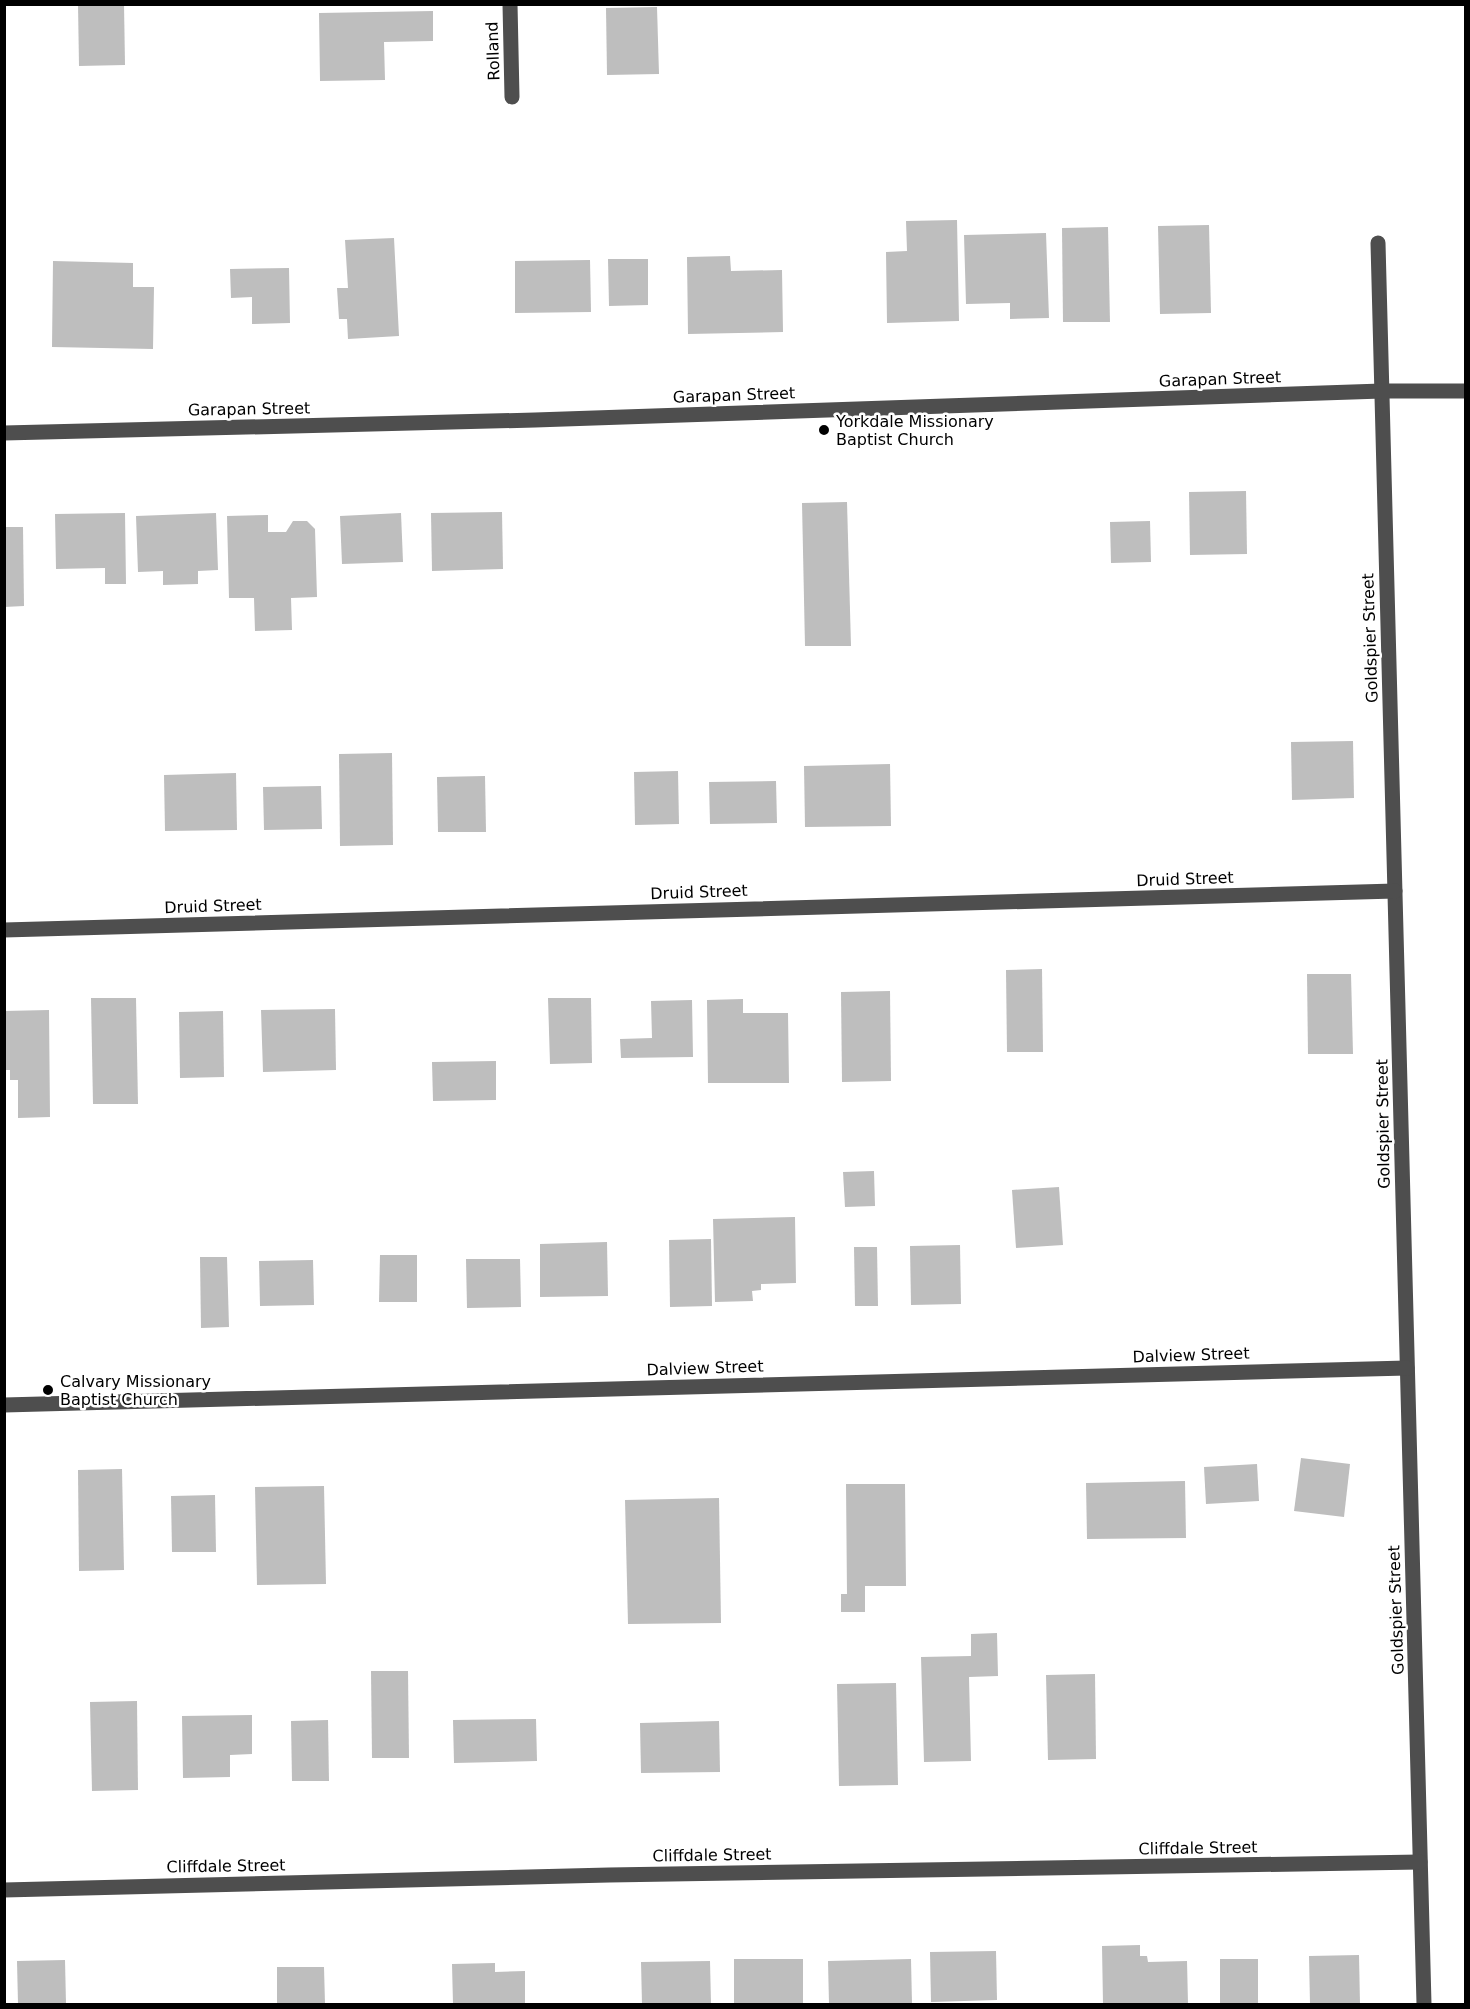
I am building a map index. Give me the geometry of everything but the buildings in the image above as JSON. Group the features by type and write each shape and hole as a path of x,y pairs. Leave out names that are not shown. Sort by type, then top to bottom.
{"street":[{"name":"Rolland","path":"510,4 512,97"},
{"name":"Goldspier Street","path":"1378,243 1424,2004"},
{"name":"Garapan Street","path":"4,433 536,420 1382,391 1466,391"},
{"name":"Druid Street","path":"4,930 1395,891"},
{"name":"Dalview Street","path":"4,1405 1407,1368"},
{"name":"Cliffdale Street","path":"4,1890 609,1875 1420,1862"}],"place":[{"name":"Yorkdale Missionary Baptist Church","path":"824,430"},
{"name":"Calvary Missionary Baptist Church","path":"48,1390"}]}
